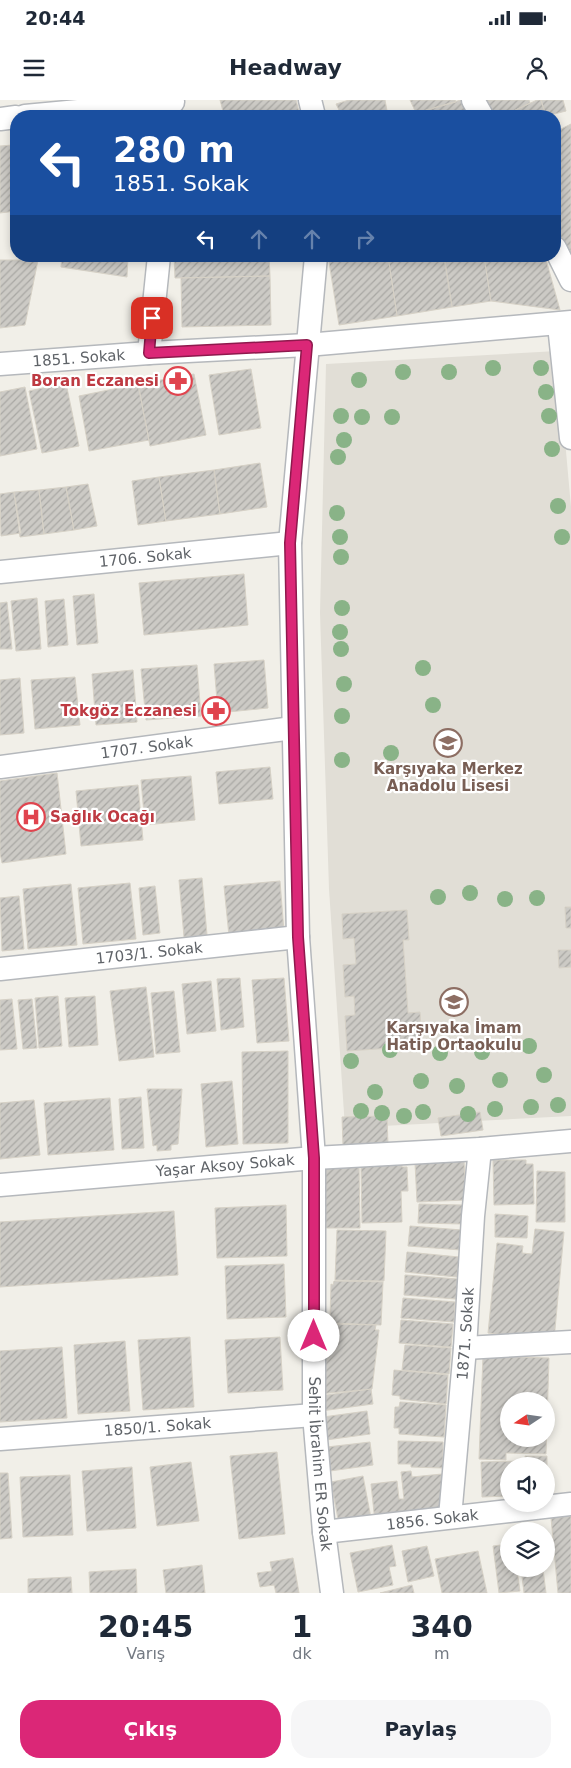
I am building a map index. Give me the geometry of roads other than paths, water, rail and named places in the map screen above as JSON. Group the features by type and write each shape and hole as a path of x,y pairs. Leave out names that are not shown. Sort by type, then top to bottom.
{"street":[{"path":"114,110 174,106"},
{"path":"561,260 571,280"},
{"path":"149,353 158,262"},
{"name":"Sehit İbrahim ER Sokak","path":"316,262 307,345 290,543 298,937 314,1158 314,1415 324,1532 332,1593"},
{"path":"565,324 571,438"},
{"name":"1851. Sokak","path":"0,364 149,353 307,345 565,324"},
{"name":"1706. Sokak","path":"0,572 290,543"},
{"name":"1707. Sokak","path":"0,767 293,728"},
{"name":"1703/1. Sokak","path":"0,969 298,937"},
{"name":"Yaşar Aksoy Sokak","path":"0,1185 314,1158 480,1149 571,1141"},
{"name":"1871. Sokak","path":"450,1517 465,1348 473,1216 480,1149"},
{"path":"465,1348 571,1342"},
{"name":"1850/1. Sokak","path":"0,1438 314,1415"},
{"name":"1856. Sokak","path":"324,1532 571,1504"}],"place":[{"name":"Boran Eczanesi","path":"178,381"},
{"name":"Tokgöz Eczanesi","path":"216,711"},
{"name":"Karşıyaka Merkez Anadolu Lisesi","path":"448,743"},
{"name":"Sağlık Ocağı","path":"31,817"},
{"name":"Karşıyaka İmam Hatip Ortaokulu","path":"454,1002"}]}
